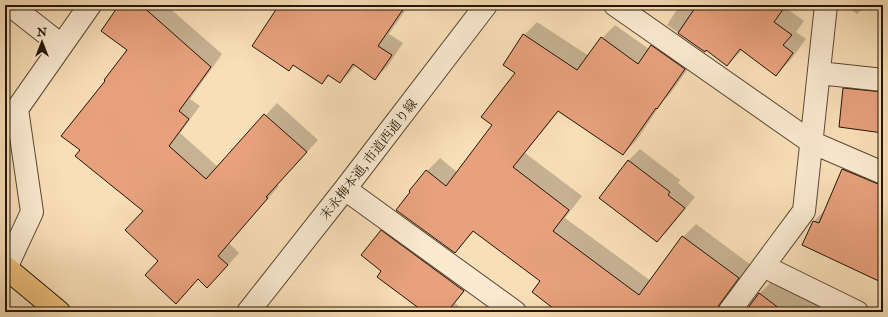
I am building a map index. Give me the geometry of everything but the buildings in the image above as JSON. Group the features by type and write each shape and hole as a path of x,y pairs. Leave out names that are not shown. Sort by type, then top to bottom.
{"main road":[{"path":"6,268 59,312"}],"street":[{"path":"10,5 62,45"},
{"path":"6,268 32,212 16,109 90,5"},
{"name":"末永梅本通, 市道西通り線","path":"248,312 345,189 486,5"},
{"path":"615,5 811,142 883,173"},
{"path":"729,312 804,211 826,5"},
{"path":"818,73 883,80"},
{"path":"345,189 515,312"},
{"path":"763,266 857,312"}]}
